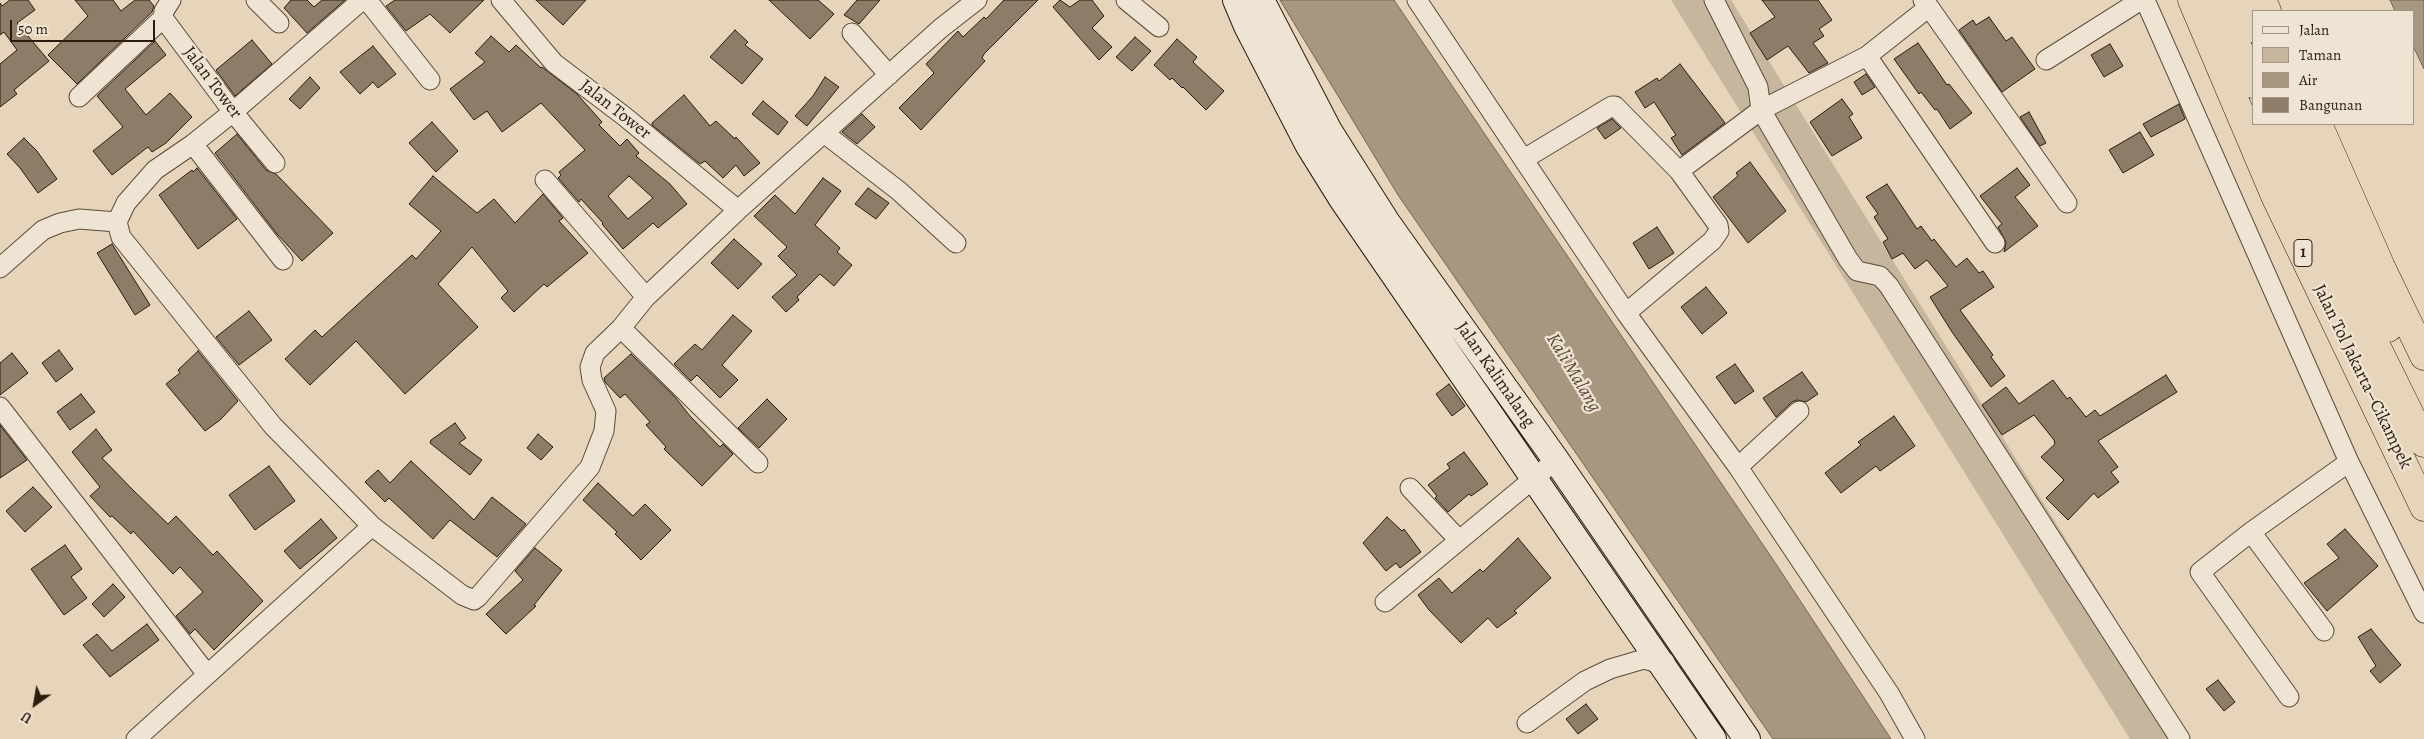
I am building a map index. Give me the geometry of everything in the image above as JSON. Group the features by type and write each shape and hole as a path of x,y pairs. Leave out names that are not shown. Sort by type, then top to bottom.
{"highway":[{"name":"Jalan Tol Jakarta–Cikampek","path":"2192,0 2276,198 2424,507"},
{"path":"2218,0 2252,82"},
{"path":"2241,0 2252,26"},
{"name":"1","path":"2269,125 2282,156 2424,443"},
{"path":"2293,125 2424,404"},
{"path":"2318,125 2382,268 2424,356"}],"main road":[{"name":"Jalan Kalimalang","path":"1236,0 1247,26 1310,146 1342,199 1713,739"},
{"name":"Jalan Kalimalang","path":"1261,0 1329,131 1386,221 1556,460 1747,739"}],"street":[{"path":"79,97 163,18 171,0"},
{"path":"256,0 279,24"},
{"path":"362,0 233,112 193,144 155,170 137,188 126,203 117,222 121,237 273,426 372,526 467,598 474,600 590,468 604,431 606,411 592,380 590,367 595,353 621,328 646,297 738,210 941,28 977,0"},
{"path":"367,0 430,80"},
{"name":"Jalan Tower","path":"501,0 554,63 624,116 738,210"},
{"path":"1126,0 1159,27"},
{"path":"1417,0 1626,313 1738,467 1889,693 1915,739"},
{"path":"1714,0 1758,87 1761,110 1852,266 1864,273 1880,276 1889,286 2180,739"},
{"path":"2046,60 2143,0 2349,462 2424,613"},
{"path":"1679,170 1761,110 1867,56 1926,3 2067,203"},
{"name":"Jalan Tower","path":"163,18 233,112 275,163"},
{"path":"852,33 889,76"},
{"path":"1867,56 1995,243"},
{"path":"1524,159 1612,106 1618,108 1679,170 1718,225 1719,231 1712,241 1626,313"},
{"path":"824,133 899,191 956,243"},
{"path":"193,144 283,260"},
{"path":"545,180 646,297"},
{"path":"0,268 43,230 60,223 79,219 117,222"},
{"path":"621,328 758,463"},
{"path":"0,407 206,674"},
{"path":"1738,467 1799,411"},
{"path":"1385,602 1458,539 1556,460"},
{"path":"2289,698 2200,572 2251,532 2349,462"},
{"path":"1410,488 1458,539"},
{"path":"136,739 372,526"},
{"path":"2251,532 2324,631"},
{"path":"1527,723 1585,681 1610,669 1644,659 1661,664 1685,648"}],"green space":[{"path":"1671,0 1731,0 2190,739 2130,739"}],"water":[{"name":"Kali Malang","path":"1280,0 1394,0 1776,564 1891,739 1773,739 1398,195"},
{"path":"2390,0 2424,0 2424,69 2414,48 2414,10 2395,10"}],"building":[{"path":"10,0 28,0 35,10 17,23 49,61 14,90 17,94 0,107 0,64 17,50 4,32 0,35 0,3 2,6"},
{"path":"75,0 113,0 121,11 135,0 149,0 154,6 152,12 77,84 48,55 88,16"},
{"path":"291,0 307,0 314,7 322,0 345,0 307,33 284,8"},
{"path":"395,0 484,0 450,33 430,14 406,31 386,6"},
{"path":"536,0 586,0 563,25"},
{"path":"769,0 818,0 834,14 810,39"},
{"path":"857,0 880,0 859,24 844,15"},
{"path":"1004,0 1038,0 984,54 982,58 985,61 921,130 899,108 934,73 926,64 958,31 963,37 984,17 986,19"},
{"path":"1060,0 1070,7 1080,0 1092,0 1104,16 1092,28 1112,47 1099,60 1053,7"},
{"path":"1762,0 1818,0 1832,20 1819,29 1824,36 1813,43 1828,63 1809,73 1788,46 1767,60 1750,33 1775,17"},
{"path":"1989,17 2006,41 2012,37 2035,69 2002,92 1959,30 1973,20 1976,25"},
{"path":"735,30 748,42 745,45 763,59 742,84 710,57"},
{"path":"491,36 509,52 516,45 541,68 577,94 602,122 599,125 620,146 627,139 639,153 636,156 670,184 687,204 658,228 653,223 623,249 603,223 581,199 579,202 558,178 561,175 559,172 585,150 541,103 502,132 487,111 474,120 450,89 485,62 475,53","holes":["629,176 653,198 628,219 608,196"]},
{"path":"1135,37 1151,51 1132,71 1116,57"},
{"path":"1177,39 1197,57 1193,62 1224,91 1206,110 1183,87 1172,78 1170,80 1154,65"},
{"path":"252,40 272,64 235,96 216,70"},
{"path":"155,41 166,55 125,89 146,115 170,93 192,117 166,143 152,152 148,147 112,175 93,151 123,127 97,96"},
{"path":"1918,43 1947,85 1949,84 1972,113 1950,129 1937,109 1935,110 1921,92 1919,94 1894,59"},
{"path":"2110,44 2123,66 2104,77 2091,55"},
{"path":"373,46 396,74 378,88 373,82 360,94 340,72"},
{"path":"1680,64 1725,123 1682,155 1671,138 1676,135 1654,102 1645,108 1635,92 1657,78 1659,81"},
{"path":"1866,74 1875,87 1862,95 1854,82"},
{"path":"310,77 320,88 300,109 289,99"},
{"path":"825,77 839,87 807,126 795,116 813,96"},
{"path":"684,95 710,126 716,121 735,139 736,137 760,163 744,176 736,165 723,178 705,161 700,164 652,125"},
{"path":"1842,99 1853,114 1849,117 1862,138 1832,156 1810,122"},
{"path":"763,101 788,122 778,135 752,114"},
{"path":"2179,104 2185,119 2151,137 2143,124"},
{"path":"2029,112 2046,143 2040,146 2020,117"},
{"path":"862,114 875,127 857,144 842,132"},
{"path":"1612,119 1621,128 1605,139 1597,128"},
{"path":"432,122 458,151 436,172 409,143"},
{"path":"2140,132 2154,155 2123,173 2109,150"},
{"path":"237,134 266,170 276,174 333,233 302,261 277,234 215,153"},
{"path":"24,138 37,151 57,179 38,193 7,154"},
{"path":"1750,162 1786,211 1748,243 1713,197 1738,176 1736,173"},
{"path":"197,168 237,219 198,249 159,195"},
{"path":"2017,168 2030,185 2015,197 2038,226 2004,252 2006,242 1998,227 2002,224 1980,196"},
{"path":"433,176 477,213 494,199 515,223 543,194 563,218 559,221 588,253 547,287 544,284 514,312 501,298 508,291 472,247 438,284 478,327 405,394 356,341 310,385 285,359 315,330 322,337 412,255 416,259 441,231 409,204"},
{"path":"823,178 841,191 815,225 840,248 837,252 852,265 834,286 820,274 797,297 799,300 786,312 772,297 797,275 778,256 787,247 754,216 775,195 795,214"},
{"path":"1887,184 1917,229 1921,226 1956,267 1967,258 1979,273 1983,271 1994,287 1960,310 1993,355 1991,357 2005,376 1991,387 1930,297 1948,286 1927,260 1915,269 1903,253 1892,259 1883,242 1888,239 1874,217 1878,214 1866,197"},
{"path":"868,188 889,203 876,219 855,204"},
{"path":"1657,227 1674,253 1649,269 1633,243"},
{"path":"734,239 762,264 738,289 711,263"},
{"path":"112,244 150,305 135,315 97,253"},
{"path":"1706,287 1727,313 1702,334 1681,307"},
{"path":"249,311 272,340 239,365 216,337"},
{"path":"733,315 752,331 722,365 738,380 720,398 697,375 691,381 674,364 695,344 702,350"},
{"path":"59,350 73,369 56,382 42,363"},
{"path":"198,351 238,401 220,420 205,431 166,384 180,373 178,370"},
{"path":"12,353 28,373 0,395 0,363"},
{"path":"631,354 675,397 690,416 720,447 723,444 733,454 702,486 664,449 666,447 646,425 650,422 625,394 620,398 605,382 604,378"},
{"path":"1735,364 1754,391 1735,404 1716,377"},
{"path":"1802,372 1818,394 1806,402 1797,400 1792,402 1776,417 1763,398"},
{"path":"2166,375 2177,392 2098,441 2118,467 2111,472 2119,482 2098,498 2094,493 2068,520 2046,498 2064,480 2041,457 2055,444 2054,440 2034,415 2002,435 1982,405 2006,387 2019,404 2053,380 2067,399 2070,397 2086,417 2095,410 2100,416"},
{"path":"1449,384 1465,406 1452,416 1436,394"},
{"path":"81,394 95,412 70,430 57,412"},
{"path":"767,399 787,419 759,448 738,428"},
{"path":"1894,416 1915,446 1880,471 1876,466 1841,493 1825,473 1861,445 1858,442"},
{"path":"455,423 466,438 459,443 482,460 470,475 430,443 431,440"},
{"path":"0,425 27,460 0,478"},
{"path":"96,429 112,450 102,458 132,489 168,524 176,516 213,555 217,551 263,601 214,650 195,629 190,634 176,616 203,592 180,567 173,574 133,531 131,534 112,516 110,517 90,496 100,487 72,452"},
{"path":"538,434 553,447 541,460 527,448"},
{"path":"1464,452 1488,484 1471,496 1469,494 1448,512 1435,498 1437,496 1428,485 1450,468 1447,464"},
{"path":"411,461 474,520 492,497 526,524 497,557 450,520 433,539 389,498 385,502 365,482 378,470 390,483"},
{"path":"269,466 295,501 255,530 229,495"},
{"path":"598,483 633,516 645,504 671,530 641,560 615,534 617,532 583,500"},
{"path":"33,487 52,507 25,532 6,511"},
{"path":"1387,517 1402,531 1404,529 1421,552 1400,568 1396,563 1386,571 1363,543"},
{"path":"321,519 337,538 300,569 284,551"},
{"path":"2345,529 2378,566 2327,611 2304,583 2339,558 2327,544"},
{"path":"1518,538 1551,578 1514,611 1517,613 1497,628 1488,618 1461,643 1429,610 1418,595 1439,578 1452,593 1480,569 1483,572"},
{"path":"65,545 82,569 71,577 87,598 64,615 31,569"},
{"path":"535,548 562,570 534,605 536,606 506,634 486,614 523,580 515,571"},
{"path":"113,584 125,597 104,617 92,604"},
{"path":"147,624 159,640 110,677 83,645 97,634 112,651"},
{"path":"2371,629 2401,665 2380,683 2370,671 2376,666 2358,637"},
{"path":"2218,680 2235,702 2224,711 2206,689"},
{"path":"1586,704 1598,719 1578,734 1566,719"}]}
